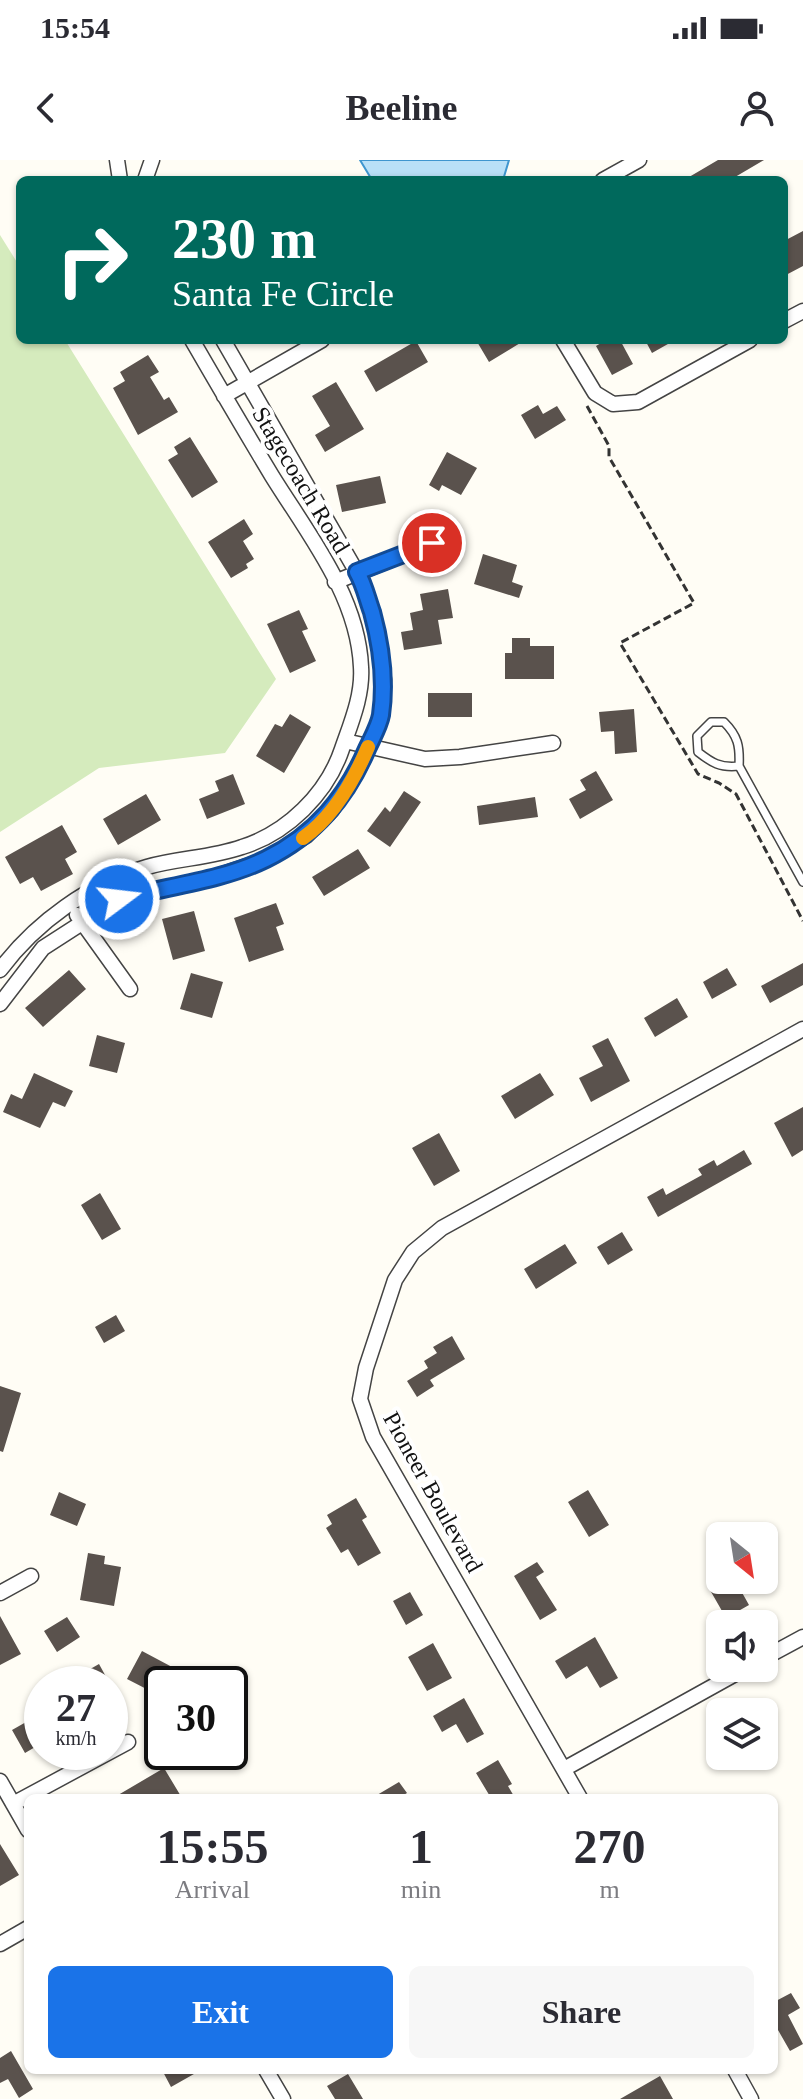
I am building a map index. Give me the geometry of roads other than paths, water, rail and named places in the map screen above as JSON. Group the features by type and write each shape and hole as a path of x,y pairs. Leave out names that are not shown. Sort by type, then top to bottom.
{"street":[{"path":"610,176 639,160"},
{"name":"Stagecoach Road","path":"0,970 12,954 55,914 102,883 148,867 244,847 288,824 323,789 338,761 356,709 362,668 354,624 328,564 194,344"},
{"name":"Stagecoach Road","path":"0,1004 43,948 119,899 208,879 265,860 306,836 332,810 359,768 381,718 384,680 377,632 363,583 225,344"},
{"name":"Stagecoach Road","path":"247,383 315,344"},
{"path":"565,344 595,393 613,404 638,402 743,344"},
{"path":"224,396 247,383"},
{"path":"335,582 432,543"},
{"path":"345,741 425,759 553,743"},
{"path":"70,904 130,989"},
{"name":"Pioneer Boulevard","path":"578,1794 373,1437 360,1399 366,1368 395,1280 413,1252 442,1228 803,1029"},
{"path":"0,1593 31,1576"},
{"path":"778,1652 801,1643"},
{"path":"564,1769 721,1682"},
{"path":"32,1794 76,1770"},
{"path":"0,1781 24,1823"},
{"path":"13,1804 24,1798"},
{"path":"0,1944 24,1930"},
{"path":"268,2074 283,2099"},
{"path":"737,2074 751,2099"}],"lane":[{"path":"739,766 713,764 698,752 697,736 711,722 724,722 735,732 740,747 739,766 803,882"}],"water":[{"path":"360,160 509,160 504,176 370,176"}]}
